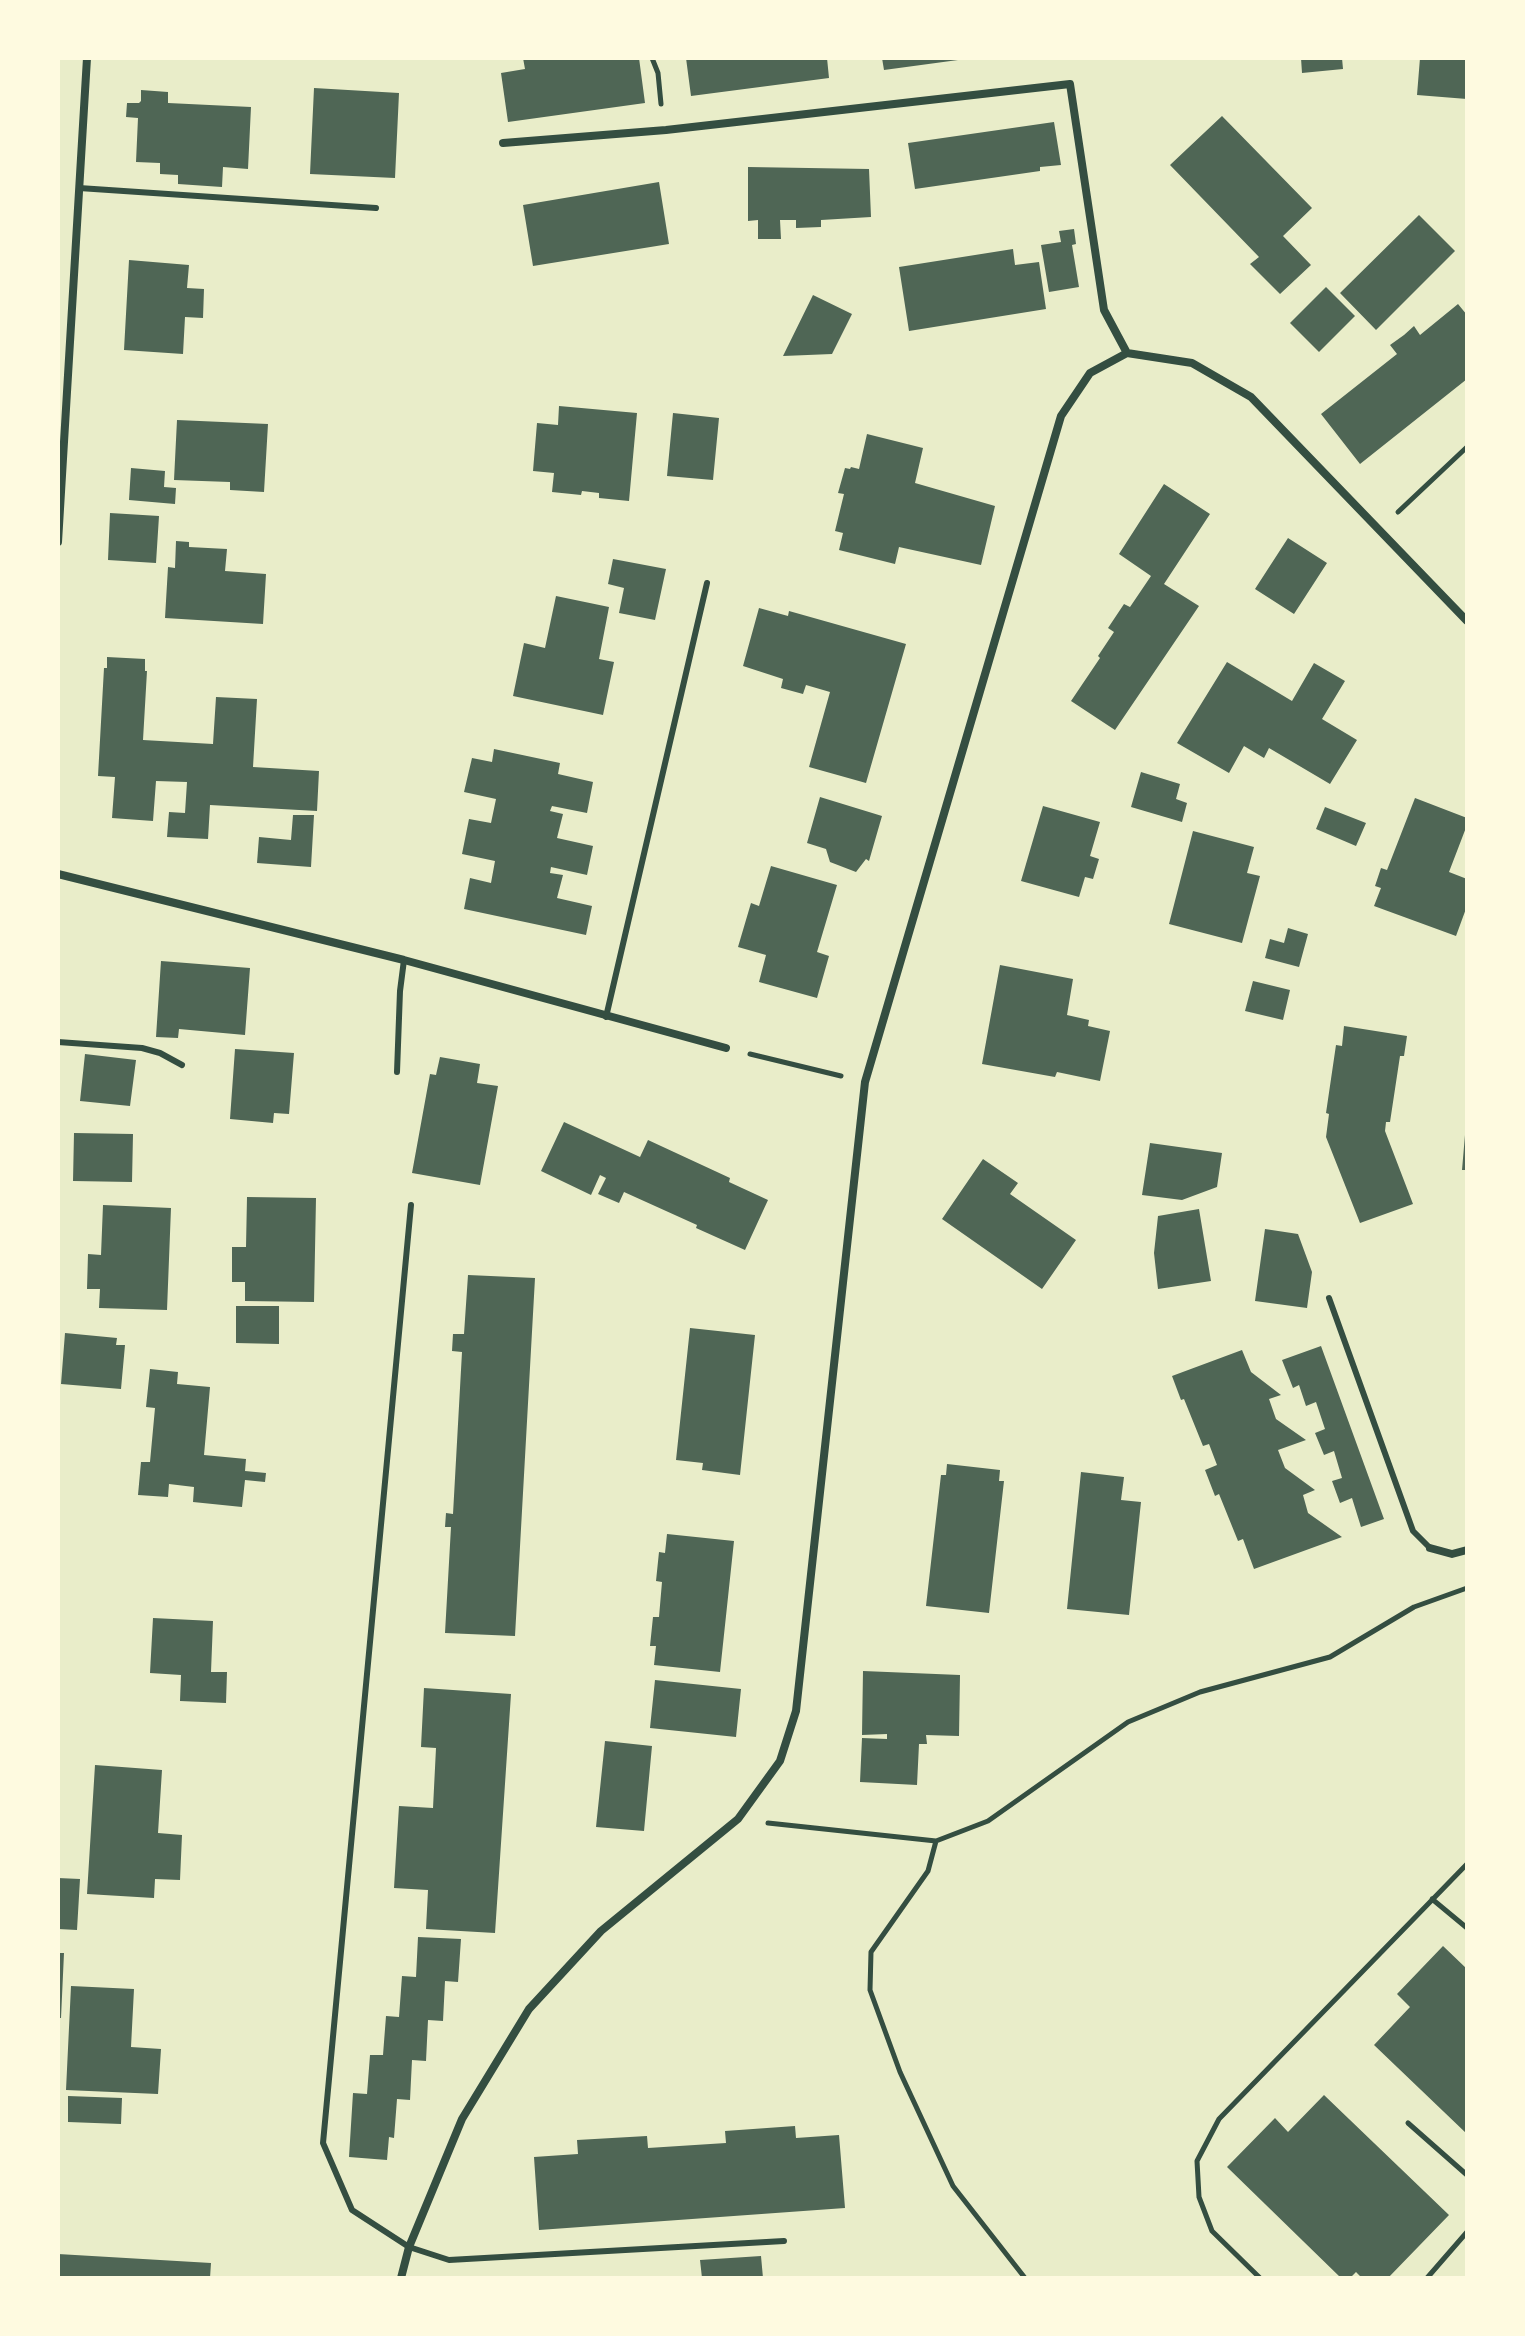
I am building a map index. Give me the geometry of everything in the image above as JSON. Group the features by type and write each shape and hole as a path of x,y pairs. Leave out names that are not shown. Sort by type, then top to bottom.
{"street":[{"path":"58,542 87,58"},
{"path":"503,143 666,130 1070,84 1104,310 1127,353"},
{"path":"401,2278 409,2247 462,2119 529,2009 601,1931 738,1819 780,1761 796,1711 865,1082 1061,416 1090,373 1127,353 1192,363 1251,397 1467,621"},
{"path":"58,874 404,960 726,1048"},
{"path":"1430,1548 1452,1554 1467,1550"}],"lane":[{"path":"79,188 376,208"},
{"path":"606,1017 707,583"},
{"path":"397,1072 404,960"},
{"path":"58,1042 142,1048 160,1053 182,1065"},
{"path":"411,1205 323,2143 352,2210 409,2247 449,2260 784,2241"},
{"path":"1329,1298 1413,1531 1430,1548"}],"path":[{"path":"652,58 658,73 666,130"},
{"path":"1381,533 1399,511 1467,447"},
{"path":"726,1048 865,1082"},
{"path":"738,1819 936,1841 988,1821 1128,1722 1200,1692 1330,1657 1414,1607 1467,1588"},
{"path":"936,1841 928,1871 871,1952 870,1990 900,2072 953,2186 1025,2278"},
{"path":"1260,2278 1212,2231 1199,2197 1197,2161 1219,2119 1467,1864"},
{"path":"1432,1899 1467,1928"},
{"path":"1408,2123 1467,2175"},
{"path":"1427,2278 1467,2232"}],"building":[{"path":"523,58 639,58 645,103 508,122 501,73 525,69"},
{"path":"686,58 827,58 829,78 691,96"},
{"path":"882,58 958,58 958,60 884,70"},
{"path":"1301,58 1342,58 1343,69 1302,73"},
{"path":"1420,58 1467,59 1467,99 1417,95"},
{"path":"314,88 399,93 395,178 310,174"},
{"path":"141,90 168,92 168,103 251,107 248,169 223,167 222,187 178,184 178,175 160,174 160,163 136,162 138,118 126,117 127,103 139,103"},
{"path":"1222,116 1312,208 1283,236 1311,265 1280,294 1250,264 1259,257 1170,165"},
{"path":"1054,122 1061,165 1040,167 1040,171 915,189 908,143"},
{"path":"748,167 869,169 871,217 821,220 821,227 796,228 796,220 780,220 781,239 758,239 758,220 748,221"},
{"path":"659,182 669,244 533,266 523,205"},
{"path":"1419,215 1455,251 1376,330 1340,293"},
{"path":"1074,229 1076,244 1072,245 1079,287 1049,292 1041,245 1061,242 1059,231"},
{"path":"1013,249 1015,265 1039,262 1046,309 909,331 899,267"},
{"path":"129,260 189,265 187,288 204,289 203,318 185,317 183,354 124,350"},
{"path":"1326,287 1355,316 1319,352 1290,323"},
{"path":"813,295 852,314 832,354 783,356"},
{"path":"1458,304 1467,315 1467,379 1360,464 1321,414 1397,354 1390,345 1414,326 1420,335"},
{"path":"559,406 637,413 629,501 599,498 599,493 582,491 581,495 552,492 554,473 533,471 537,423 558,425"},
{"path":"673,413 719,418 713,480 667,476"},
{"path":"177,420 268,424 264,492 230,490 230,482 174,480"},
{"path":"867,434 923,448 915,483 995,506 981,565 899,547 895,564 839,550 843,533 835,531 844,494 838,493 845,468 859,469"},
{"path":"131,468 165,471 164,487 176,488 175,504 129,500"},
{"path":"1164,484 1210,514 1164,584 1199,606 1115,730 1071,701 1114,632 1108,628 1124,604 1130,607 1151,576 1119,554"},
{"path":"110,513 159,516 156,563 108,560"},
{"path":"1288,538 1327,563 1294,614 1255,589"},
{"path":"176,541 189,542 189,547 227,549 225,571 266,574 263,624 165,618 168,567 175,568"},
{"path":"613,559 666,569 655,620 619,613 624,588 608,584"},
{"path":"556,596 609,607 599,659 614,662 603,715 513,696 524,643 545,648"},
{"path":"759,608 788,616 789,611 906,644 866,783 809,767 830,692 806,685 803,694 781,688 783,679 743,666"},
{"path":"107,657 145,659 143,740 213,744 216,697 257,699 253,767 319,771 317,811 210,805 208,839 167,837 169,812 185,813 187,782 156,781 153,821 112,818 115,777 98,776"},
{"path":"1227,662 1292,701 1314,663 1345,681 1322,719 1357,740 1330,784 1269,748 1264,758 1244,746 1229,773 1177,743"},
{"path":"494,749 560,763 558,774 593,782 587,813 552,806 550,811 563,814 557,838 593,846 587,875 551,867 550,873 563,875 557,898 592,906 586,935 464,909 470,878 491,883 495,861 462,854 469,819 491,823 496,799 464,792 472,758 492,762"},
{"path":"1141,772 1180,784 1176,799 1187,803 1182,822 1131,807"},
{"path":"820,797 882,816 869,861 866,859 856,872 830,862 826,849 807,843"},
{"path":"1415,798 1467,818 1449,872 1467,879 1467,906 1456,936 1374,906 1381,888 1375,886 1381,868 1387,870"},
{"path":"1043,806 1100,822 1090,856 1099,859 1093,879 1085,877 1079,897 1021,881"},
{"path":"1325,807 1366,823 1356,846 1316,829"},
{"path":"293,815 314,815 311,867 257,863 259,837 291,840"},
{"path":"1193,831 1254,847 1247,873 1260,876 1242,943 1169,924"},
{"path":"771,866 837,885 817,952 829,956 817,998 759,982 766,955 738,947 751,903 759,906"},
{"path":"1288,928 1308,934 1299,967 1265,958 1270,939 1284,943"},
{"path":"161,961 250,968 245,1035 179,1029 178,1038 156,1037"},
{"path":"1000,965 1073,979 1067,1015 1089,1020 1088,1026 1110,1031 1100,1081 1057,1072 1055,1077 982,1064"},
{"path":"1253,981 1290,990 1283,1020 1245,1011"},
{"path":"1344,1026 1407,1036 1404,1056 1400,1056 1390,1122 1386,1122 1385,1131 1413,1204 1360,1223 1326,1137 1329,1114 1326,1113 1336,1045 1342,1046"},
{"path":"235,1049 294,1053 289,1114 274,1113 273,1123 230,1119"},
{"path":"85,1054 136,1060 130,1106 80,1101"},
{"path":"440,1057 480,1064 477,1083 498,1086 480,1185 412,1173 430,1074 436,1075"},
{"path":"564,1122 640,1157 648,1140 730,1178 729,1182 768,1200 745,1250 624,1192 619,1203 598,1194 606,1178 600,1175 591,1195 541,1171"},
{"path":"74,1133 133,1134 132,1182 73,1181"},
{"path":"1465,1135 1467,1170 1462,1170"},
{"path":"1150,1143 1222,1153 1217,1187 1182,1200 1142,1195"},
{"path":"983,1159 1018,1183 1010,1194 1076,1240 1042,1289 942,1219"},
{"path":"247,1197 316,1198 314,1302 245,1301 245,1282 232,1282 232,1247 246,1247"},
{"path":"103,1205 171,1208 167,1310 99,1308 100,1289 87,1289 88,1254 101,1255"},
{"path":"1199,1209 1211,1281 1158,1289 1154,1253 1158,1216"},
{"path":"1265,1229 1298,1234 1312,1272 1307,1308 1255,1301"},
{"path":"468,1275 535,1278 515,1636 445,1633 451,1527 445,1527 446,1513 453,1514 462,1352 452,1351 453,1334 464,1334"},
{"path":"236,1306 279,1306 279,1344 236,1343"},
{"path":"690,1328 755,1335 740,1475 702,1470 703,1463 676,1460"},
{"path":"65,1333 117,1338 116,1345 125,1345 121,1389 61,1384"},
{"path":"1321,1346 1384,1519 1361,1527 1352,1498 1340,1503 1332,1481 1342,1478 1334,1451 1324,1455 1315,1433 1325,1429 1316,1402 1306,1406 1299,1385 1293,1388 1282,1360"},
{"path":"1242,1350 1251,1372 1281,1395 1269,1399 1276,1419 1306,1440 1278,1450 1285,1468 1315,1490 1303,1495 1308,1513 1342,1537 1254,1569 1243,1539 1238,1541 1219,1494 1215,1496 1205,1470 1217,1465 1209,1444 1203,1446 1172,1376"},
{"path":"150,1369 178,1372 177,1384 210,1387 204,1455 246,1459 245,1471 266,1473 265,1482 245,1480 242,1507 193,1502 194,1487 169,1484 168,1497 138,1495 141,1462 150,1462 155,1408 146,1407"},
{"path":"947,1464 1000,1470 999,1481 1004,1481 989,1613 926,1606 941,1475 946,1475"},
{"path":"1081,1472 1124,1477 1121,1500 1141,1502 1129,1615 1067,1609"},
{"path":"667,1534 734,1541 720,1672 654,1665 656,1646 650,1646 653,1617 659,1617 662,1582 656,1581 659,1552 665,1553"},
{"path":"153,1618 213,1621 211,1672 227,1672 226,1703 180,1701 181,1675 150,1673"},
{"path":"863,1671 960,1675 959,1736 926,1735 927,1744 919,1744 917,1785 860,1782 862,1738 887,1739 887,1734 862,1735"},
{"path":"655,1680 741,1689 736,1737 650,1728"},
{"path":"424,1688 511,1694 495,1933 426,1929 428,1890 394,1888 399,1806 433,1808 436,1748 421,1747"},
{"path":"605,1741 652,1746 644,1831 596,1827"},
{"path":"95,1765 162,1770 158,1833 182,1835 180,1880 155,1879 154,1898 87,1894"},
{"path":"58,1878 80,1879 77,1930 58,1929"},
{"path":"418,1937 461,1939 458,1982 445,1981 443,2021 428,2020 426,2061 412,2060 410,2100 397,2099 394,2138 389,2137 387,2160 349,2157 353,2093 367,2094 370,2055 383,2055 386,2016 399,2017 402,1976 416,1977"},
{"path":"1443,1946 1467,1969 1467,2134 1374,2045 1410,2007 1397,1994"},
{"path":"58,1953 64,1953 61,2018 58,2018"},
{"path":"71,1986 134,1989 131,2047 161,2049 158,2094 66,2090"},
{"path":"1324,2095 1449,2215 1388,2278 1362,2278 1356,2272 1350,2278 1341,2278 1227,2167 1275,2118 1288,2132"},
{"path":"68,2096 122,2098 121,2124 68,2122"},
{"path":"795,2126 796,2138 839,2135 845,2208 539,2230 534,2157 578,2154 577,2140 647,2136 648,2148 726,2143 725,2131"},
{"path":"58,2254 211,2263 210,2278 58,2278"},
{"path":"761,2256 763,2278 702,2278 700,2260"}]}
